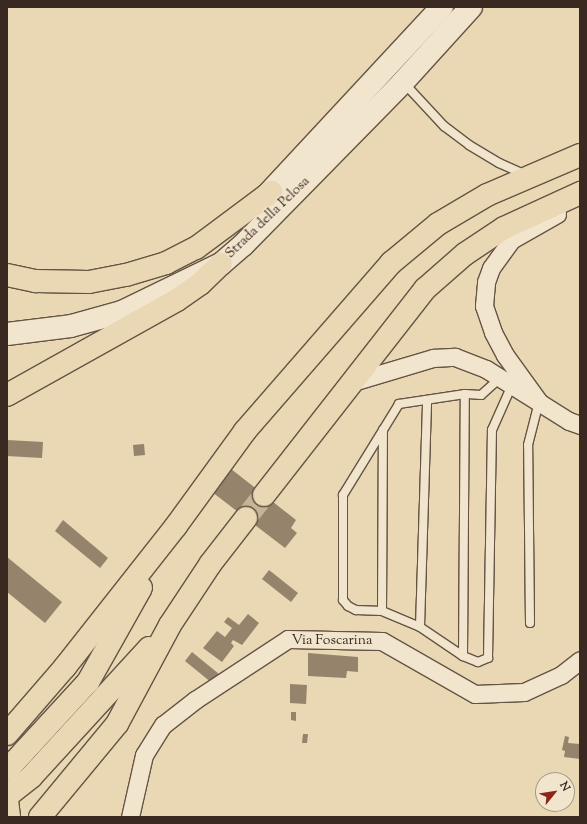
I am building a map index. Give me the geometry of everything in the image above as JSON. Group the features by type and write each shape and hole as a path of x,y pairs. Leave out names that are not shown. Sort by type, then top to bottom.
{"highway":[{"path":"7,734 65,667 176,526 245,431 391,263 438,224 487,195 528,176 580,155"},
{"path":"7,275 36,281 89,282 126,275 166,263 196,248 271,192"},
{"path":"264,495 349,383 410,306 451,265 504,228 580,193"},
{"path":"7,395 33,379 177,300 200,284 221,264"},
{"path":"7,796 31,778 170,625 246,518"},
{"path":"7,770 88,682 176,526"},
{"path":"40,817 117,724 170,625"},
{"path":"7,800 9,817"}],"street":[{"name":"Strada della Pelosa","path":"7,319 56,315 121,300 183,269 222,241 271,192 442,7"},
{"name":"Strada della Pelosa","path":"7,334 70,326 122,312 221,264 243,245 403,82 471,7"},
{"path":"539,402 505,355 493,332 484,306 486,282 491,268 511,240 580,201"},
{"path":"349,383 433,358 455,357 474,363 569,421 580,425"},
{"name":"Via Foscarina","path":"130,817 144,755 163,725 195,700 288,639 382,641 476,694 524,692 561,675 580,660"}],"lane":[{"path":"403,82 444,126 469,145 499,163 528,176"},
{"path":"506,382 492,430 488,658 478,662 463,656 420,627 382,611 356,610 343,600 343,495 398,404 465,394 481,395 506,382"},
{"path":"463,656 465,394"},
{"path":"420,627 427,400"},
{"path":"530,623 528,445 539,402"},
{"path":"382,611 383,430"}],"building":[{"path":"7,440 43,442 42,458 7,456"},
{"path":"144,444 145,455 134,456 133,445"},
{"path":"217,458 296,520 291,528 297,533 285,548 199,482"},
{"path":"63,520 108,558 100,568 55,531"},
{"path":"7,557 62,602 45,623 7,592"},
{"path":"269,570 298,593 291,602 262,579"},
{"path":"248,614 259,623 242,645 233,640 231,643 234,646 222,662 203,648 217,631 225,637 232,628 224,622 228,617 239,625"},
{"path":"192,652 219,674 212,683 185,661"},
{"path":"308,653 358,657 358,672 347,671 346,678 308,676"},
{"path":"290,684 307,685 306,704 290,703"},
{"path":"291,712 296,712 296,721 291,720"},
{"path":"303,734 308,734 307,743 302,743"},
{"path":"565,736 569,737 568,743 580,744 580,759 564,757 565,751 562,750"}],"tunnel":[{"path":"246,518 264,495"}]}
